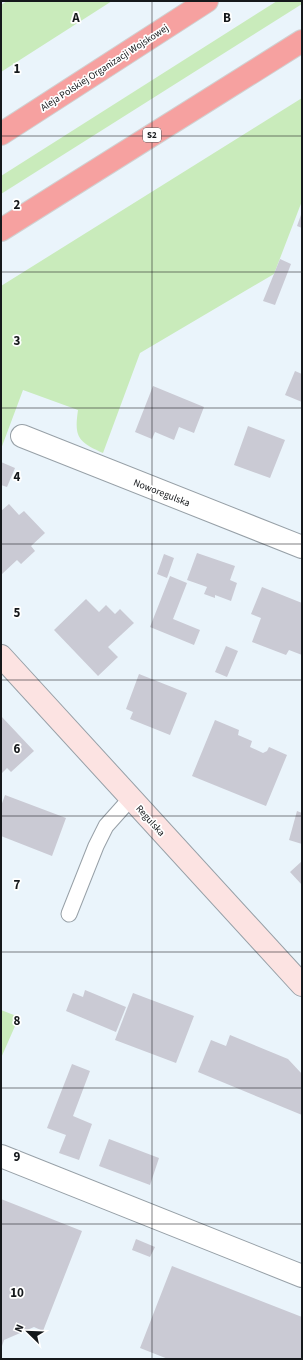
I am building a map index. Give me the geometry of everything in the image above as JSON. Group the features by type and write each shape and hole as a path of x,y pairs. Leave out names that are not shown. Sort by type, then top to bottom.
{"highway":[{"name":"Aleja Polskiej Organizacji Wojskowej","path":"1,134 207,1"},
{"name":"S2","path":"1,230 302,41"}],"street":[{"name":"Noworegulska","path":"22,436 302,547"},
{"name":"Regulska","path":"1,656 302,985"},
{"path":"1,1156 302,1276"}],"lane":[{"path":"69,914 96,846 106,826 131,798"}],"green space":[{"path":"7,1 112,1 1,72 1,5"},
{"path":"277,1 302,1 302,4 1,194 1,176"},
{"path":"302,98 302,201 274,274 140,353 103,453 83,442 80,438 77,427 78,410 23,390 1,449 1,286"},
{"path":"1,1010 19,1017 1,1058"}],"building":[{"path":"302,212 302,228 297,226"},
{"path":"280,259 291,264 275,305 263,301"},
{"path":"295,371 302,374 302,402 285,395"},
{"path":"153,386 204,407 194,433 179,427 174,440 155,432 152,439 135,432"},
{"path":"248,426 285,440 270,478 234,465"},
{"path":"1,462 15,468 7,487 1,485"},
{"path":"9,504 19,515 24,511 45,533 31,546 35,551 21,564 17,560 2,574 1,511"},
{"path":"197,553 235,566 230,580 237,583 231,601 215,595 215,598 204,594 207,587 187,580"},
{"path":"164,554 174,558 167,578 157,574"},
{"path":"170,576 187,583 173,619 200,630 194,645 150,627"},
{"path":"262,587 302,603 302,655 289,650 286,655 252,642 261,618 251,614"},
{"path":"86,599 99,612 106,605 115,614 120,609 134,623 108,647 118,657 98,676 54,630"},
{"path":"226,646 238,651 227,677 215,672"},
{"path":"139,674 187,693 170,735 130,719 133,712 126,709"},
{"path":"1,716 34,751 11,772 7,768 1,774"},
{"path":"215,720 239,730 238,735 252,741 250,747 263,753 267,751 269,747 287,755 266,806 192,776"},
{"path":"5,795 66,818 52,856 1,836 1,806"},
{"path":"297,811 302,813 302,844 289,840"},
{"path":"302,861 302,885 290,872"},
{"path":"85,990 126,1007 116,1032 66,1011 73,993 83,997"},
{"path":"133,993 194,1016 176,1063 115,1040"},
{"path":"230,1035 288,1059 302,1074 302,1115 198,1072 211,1040 226,1046"},
{"path":"72,1064 90,1071 73,1116 92,1124 79,1160 59,1153 66,1135 47,1128"},
{"path":"109,1139 159,1158 150,1185 99,1166"},
{"path":"1,1199 82,1231 43,1331 34,1327 4,1340 1,1349"},
{"path":"136,1239 155,1247 150,1257 132,1250"},
{"path":"172,1266 302,1317 302,1359 168,1359 140,1348"}]}
